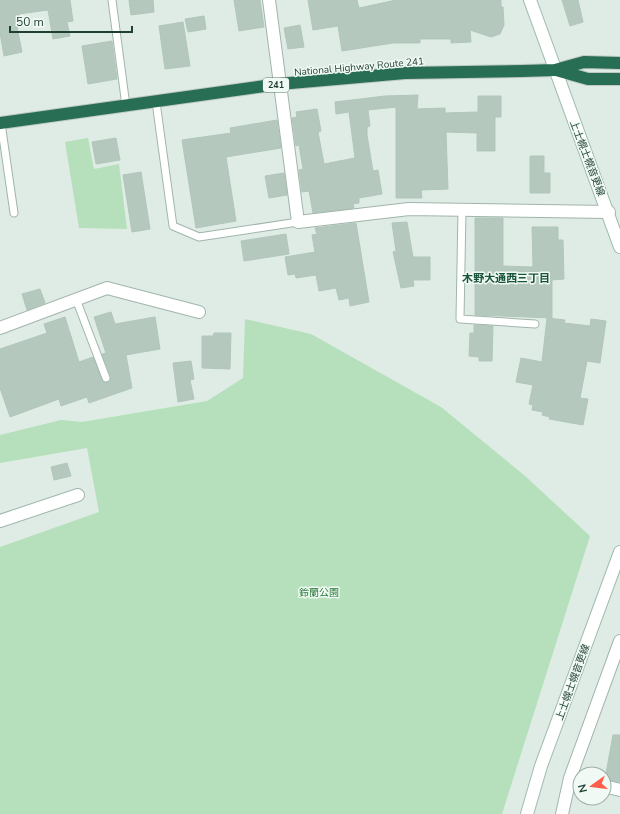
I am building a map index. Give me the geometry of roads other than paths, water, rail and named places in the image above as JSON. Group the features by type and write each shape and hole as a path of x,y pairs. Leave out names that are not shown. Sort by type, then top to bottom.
{"highway":[{"name":"National Highway Route 241","path":"1,123 279,84 405,73 555,70 584,62 620,63"},
{"name":"National Highway Route 241","path":"555,70 588,79 620,79"}],"street":[{"path":"269,0 298,222 409,209 609,212"},
{"name":"上士幌士幌音更線","path":"530,0 619,239"},
{"path":"0,328 107,288 199,312"},
{"path":"0,521 78,495"},
{"name":"上士幌士幌音更線","path":"527,814 541,766 620,552"},
{"path":"579,766 619,648"},
{"path":"562,814 572,787"}],"lane":[{"path":"112,0 126,106"},
{"path":"156,102 173,226 199,236 298,222"},
{"path":"1,123 14,213"},
{"path":"462,210 460,319 535,324"},
{"path":"76,299 106,378"}],"district":[{"name":"木野大通西三丁目","path":"506,278"}],"park label":[{"name":"鈴蘭公園","path":"319,592"}]}
